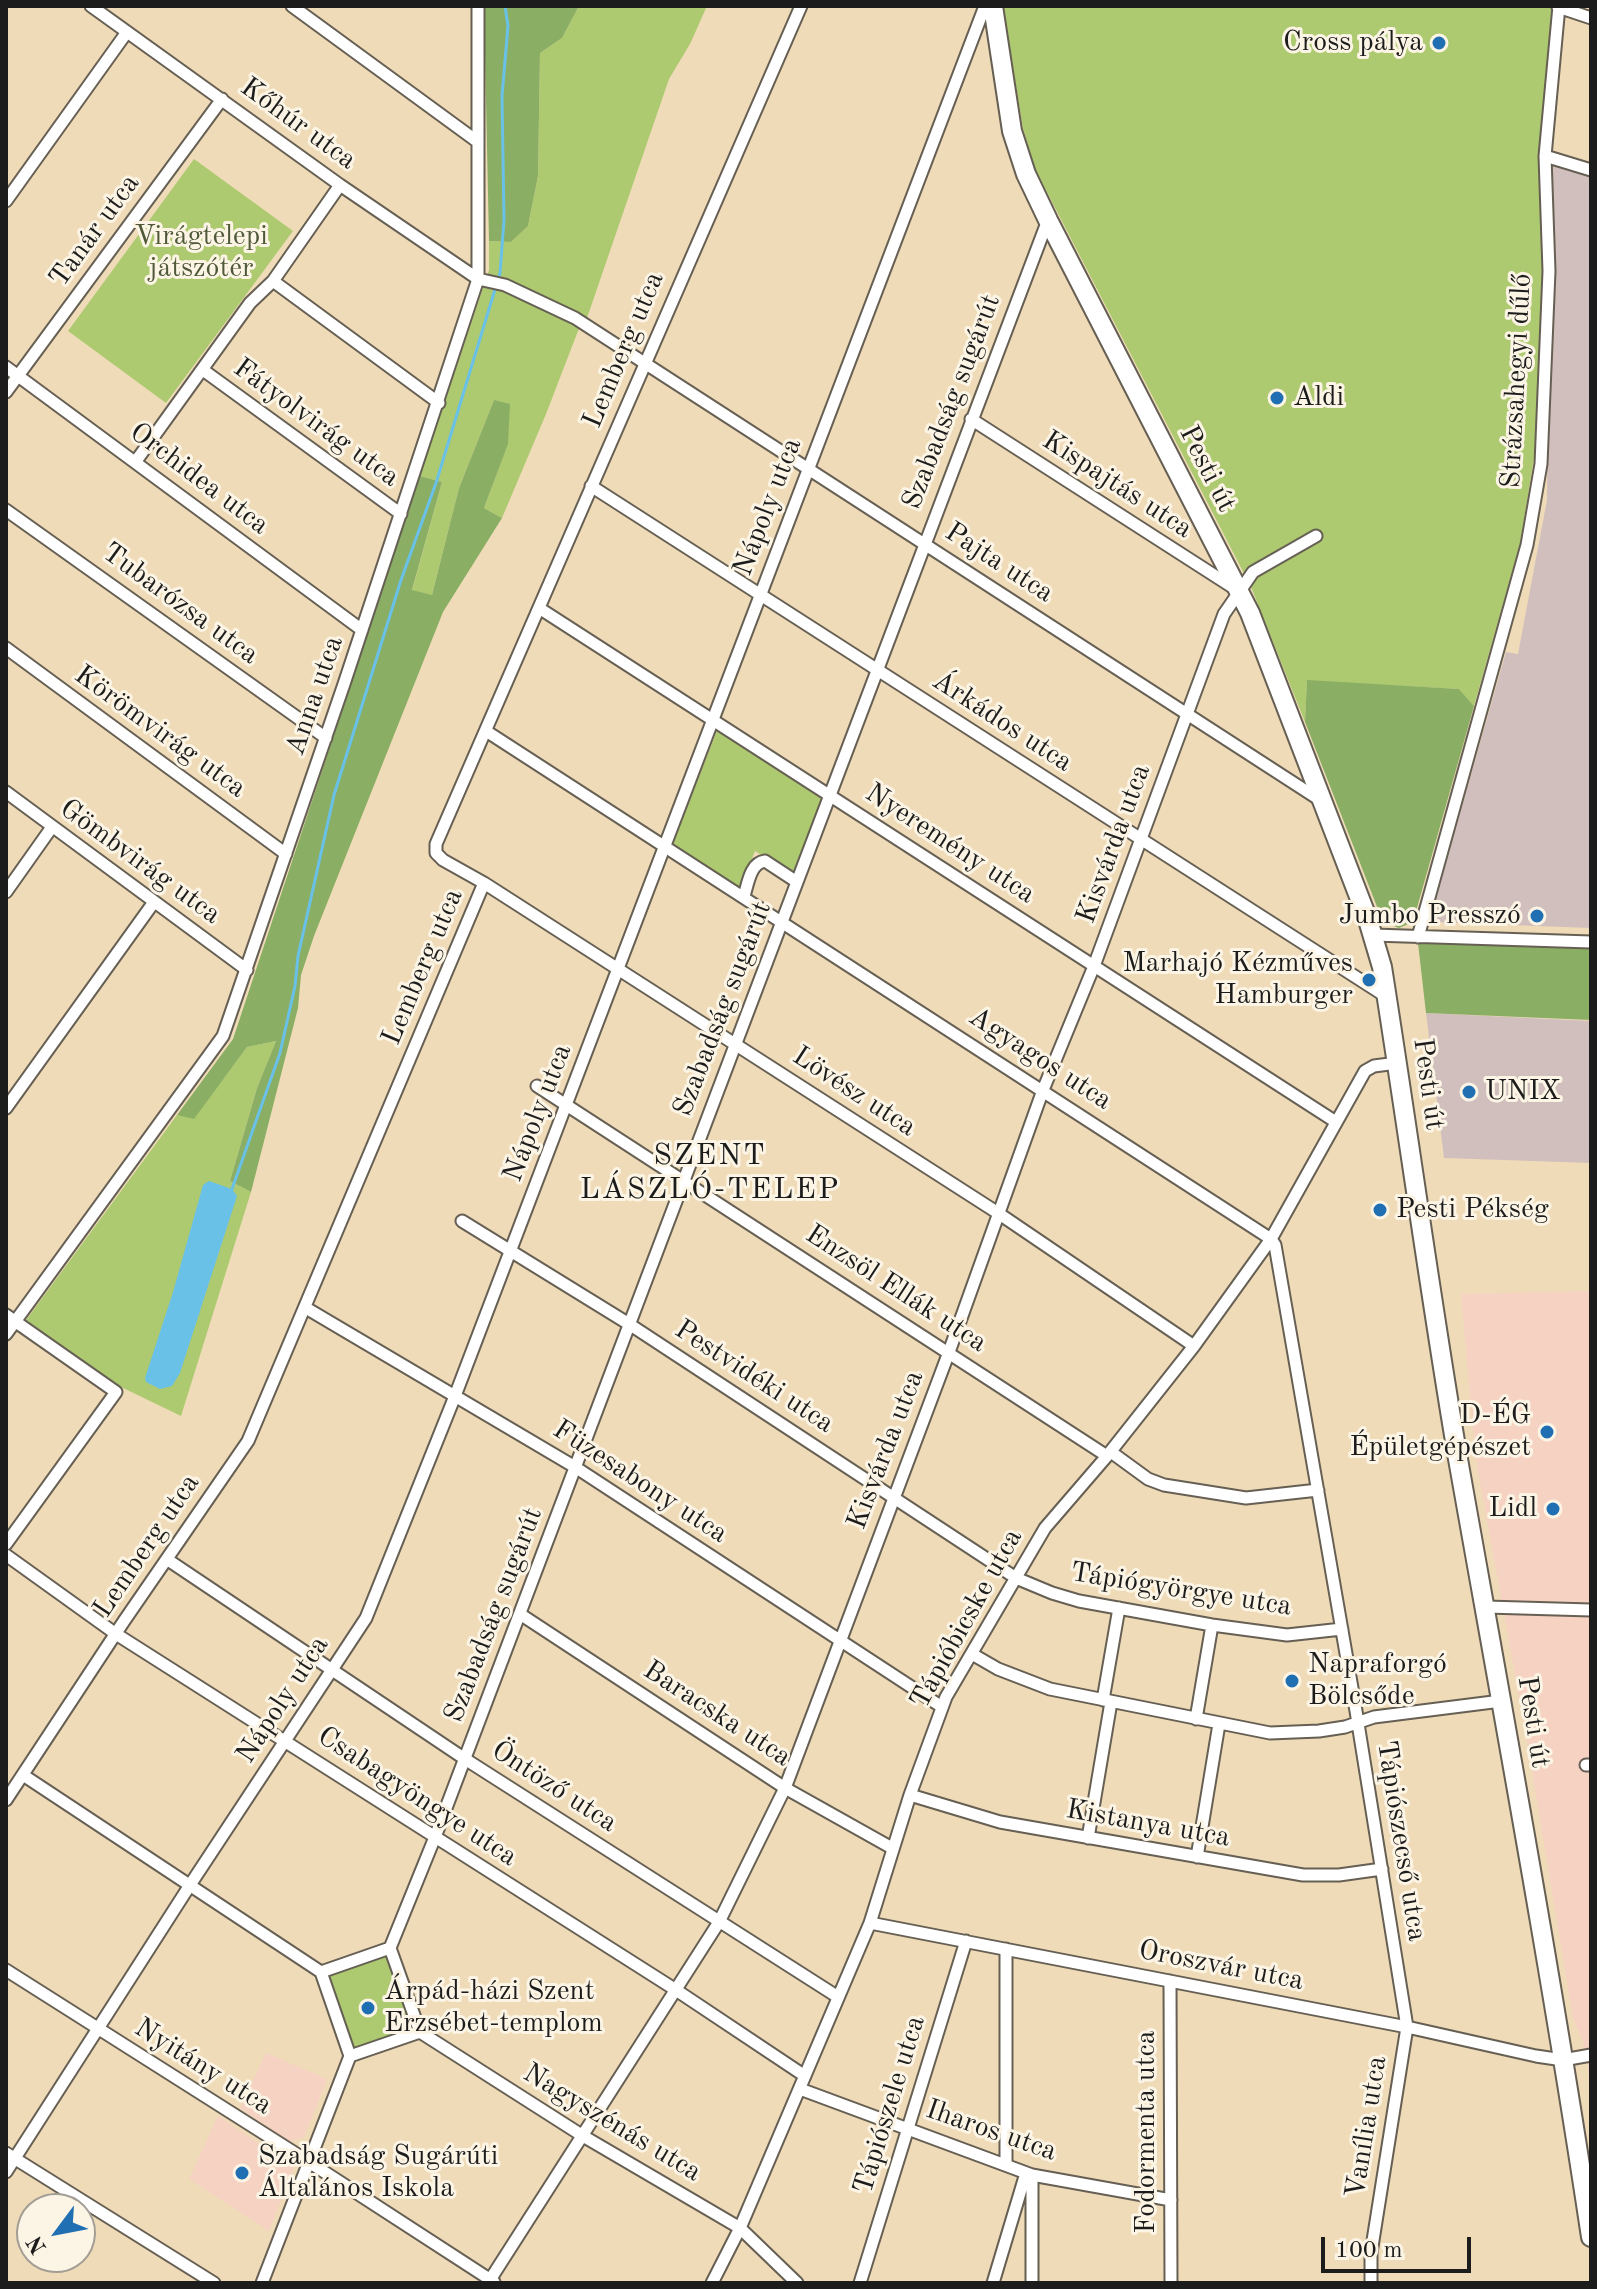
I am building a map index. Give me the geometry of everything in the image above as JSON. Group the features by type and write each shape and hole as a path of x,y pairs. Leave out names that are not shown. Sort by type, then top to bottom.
{"main road":[{"name":"Pesti út","path":"993,6 1012,131 1026,174 1250,613 1373,935 1387,997 1458,1459 1486,1607 1591,2237"}],"street":[{"name":"Kőhúr utca","path":"91,6 340,185 480,279"},
{"path":"292,6 478,142"},
{"name":"Anna utca","path":"6,1334 10,1318 223,1036 247,970 480,279 478,6"},
{"name":"Lemberg utca","path":"6,1800 248,1441 484,883 443,860 436,853 436,844 801,6"},
{"name":"Nápoly utca","path":"6,2172 10,2156 98,2028 366,1618 567,1105 985,6"},
{"path":"1558,7 1591,18"},
{"name":"Strázsahegyi dűlő","path":"1418,937 1527,545 1541,464 1549,271 1545,156 1558,7"},
{"path":"6,201 127,32"},
{"name":"Tanár utca","path":"6,392 222,99"},
{"path":"1545,156 1591,170"},
{"path":"136,461 250,303 273,281 340,185"},
{"name":"Szabadság sugárút","path":"390,1948 465,1759 1048,220"},
{"name":"Pajta utca","path":"480,279 505,285 575,318 1324,803"},
{"path":"273,281 439,403"},
{"name":"Orchidea utca","path":"6,367 362,630"},
{"name":"Fátyolvirág utca","path":"203,370 401,514"},
{"name":"Kispajtás utca","path":"971,419 1238,591"},
{"name":"Árkádos utca","path":"591,486 1387,997"},
{"name":"Tubarózsa utca","path":"6,510 326,738"},
{"name":"Kisvárda utca","path":"491,2282 719,1922 785,1788 949,1352 1043,1090 1094,966 1224,614 1253,572 1316,536"},
{"name":"Nyeremény utca","path":"539,608 1336,1122"},
{"name":"Körömvirág utca","path":"6,648 286,854"},
{"path":"486,731 750,900 754,866 759,862 765,861 797,882"},
{"name":"Gömbvirág utca","path":"6,792 247,970"},
{"path":"6,892 52,827"},
{"name":"Lövész utca","path":"484,883 998,1213 1194,1346"},
{"name":"Agyagos utca","path":"750,900 1271,1239"},
{"path":"6,1108 154,902"},
{"path":"1373,935 1591,942"},
{"name":"Tápióbicske utca","path":"712,2283 740,2228 870,1923 892,1848 942,1707 1056,1513 1109,1454 1194,1346 1271,1239 1365,1071 1374,1066 1397,1063"},
{"name":"Enzsöl Ellák utca","path":"537,1086 1148,1479 1164,1485 1246,1498 1318,1490"},
{"name":"Pestvidéki utca","path":"462,1221 629,1324 1016,1578"},
{"name":"Tápiószecső utca","path":"1271,1239 1278,1253 1407,2027"},
{"name":"Füzesabony utca","path":"306,1308 575,1467 942,1707"},
{"path":"6,1544 116,1392 10,1318"},
{"name":"Csabagyöngye utca","path":"6,1555 116,1634 676,1990 805,2076"},
{"name":"Öntöző utca","path":"168,1560 465,1759 838,1997"},
{"name":"Tápiógyörgye utca","path":"1016,1578 1052,1593 1212,1625 1287,1635 1342,1629"},
{"path":"1486,1607 1591,1610"},
{"path":"1088,1838 1119,1608"},
{"name":"Baracska utca","path":"520,1614 785,1788 892,1848"},
{"path":"1196,1719 1212,1625"},
{"path":"972,1654 1023,1680 1050,1689 1270,1733 1345,1727 1374,1717 1501,1701"},
{"path":"1197,1857 1219,1724"},
{"path":"23,1775 321,1972 350,2056 262,2283"},
{"name":"Kistanya utca","path":"910,1795 1000,1822 1303,1875 1339,1875 1382,1869"},
{"name":"Oroszvár utca","path":"870,1923 1407,2027 1536,2056 1563,2060 1591,2055"},
{"name":"Tápiószele utca","path":"860,2283 966,1941"},
{"path":"321,1972 390,1948 420,2032 350,2056"},
{"path":"1006,1949 1006,2165"},
{"name":"Nyitány utca","path":"6,1970 309,2162 491,2282"},
{"name":"Fodormenta utca","path":"1170,1981 1171,2283"},
{"name":"Vanília utca","path":"1371,2283 1371,2253 1407,2027"},
{"name":"Nagyszénás utca","path":"420,2032 583,2136 740,2228 797,2283"},
{"name":"Iharos utca","path":"800,2089 1029,2174 1171,2200"},
{"path":"10,2156 214,2283"},
{"path":"993,2283 1029,2174"},
{"path":"1029,2174 1032,2283"}],"shaded area":[{"path":"1545,156 1591,170 1591,928 1429,922 1506,652 1518,654 1547,500 1549,271"},
{"path":"1426,1013 1591,1021 1591,1163 1444,1158"},
{"path":"1591,1291 1591,2086 1583,2041 1573,2018 1475,1454 1461,1294"},
{"name":"Szabadság Sugárúti Általános Iskola","path":"266,2053 327,2079 304,2137 289,2142 240,2108"},
{"name":"Szabadság Sugárúti Általános Iskola","path":"218,2116 294,2167 269,2231 189,2179"}],"green space":[{"path":"484,6 579,6 562,38 540,53 538,176 528,226 511,242 489,241"},
{"path":"579,6 707,6 690,44 669,79 587,318 578,331 502,518 484,508 508,443 494,400 459,488 432,595 412,591 442,482 420,476 489,270 489,241 511,242 528,226 538,176 540,53 562,38"},
{"path":"1003,6 1559,6 1545,156 1549,271 1536,446 1520,544 1474,706 1459,689 1307,681 1305,722 1251,587 1035,169 1023,129"},
{"name":"Virágtelepi játszótér","path":"194,159 293,231 166,403 68,331"},
{"path":"494,400 510,404 508,444 484,508 502,518 443,612 314,936 301,975 298,1008 251,1192 230,1181 257,1088 276,1041 247,1047 194,1119 177,1115 233,1039 420,476 442,482 412,590 432,595 459,488"},
{"path":"1307,680 1459,689 1474,706 1413,922 1399,928 1383,922 1305,722"},
{"path":"718,728 819,793 822,803 794,875 755,851 740,889 671,848"},
{"path":"1418,943 1591,948 1591,1020 1426,1013"},
{"path":"276,1041 257,1088 230,1181 251,1192 181,1416 119,1386 26,1320 177,1115 194,1118 247,1047"},
{"path":"390,1948 420,2032 350,2056 321,1972"}],"water":[{"path":"209,1181 232,1189 237,1196 180,1373 172,1386 160,1389 146,1382 145,1378 203,1185"}],"waterway":[{"path":"232,1189 280,1053 334,795 401,580 436,483 500,273 504,220 502,96 508,26 505,6"}],"place":[{"name":"Cross pálya","path":"1439,43"},
{"name":"Aldi","path":"1277,398"},
{"name":"Jumbo Presszó","path":"1537,916"},
{"name":"Marhajó Kézműves Hamburger","path":"1369,980"},
{"name":"UNIX","path":"1469,1092"},
{"name":"Pesti Pékség","path":"1380,1210"},
{"name":"D-ÉG Épületgépészet","path":"1547,1432"},
{"name":"Lidl","path":"1553,1509"},
{"name":"Napraforgó Bölcsőde","path":"1292,1681"},
{"name":"Árpád-házi Szent Erzsébet-templom","path":"368,2008"},
{"name":"Szabadság Sugárúti Általános Iskola","path":"242,2173"}],"district":[{"name":"SZENT LÁSZLÓ-TELEP","path":"710,1173"}]}
